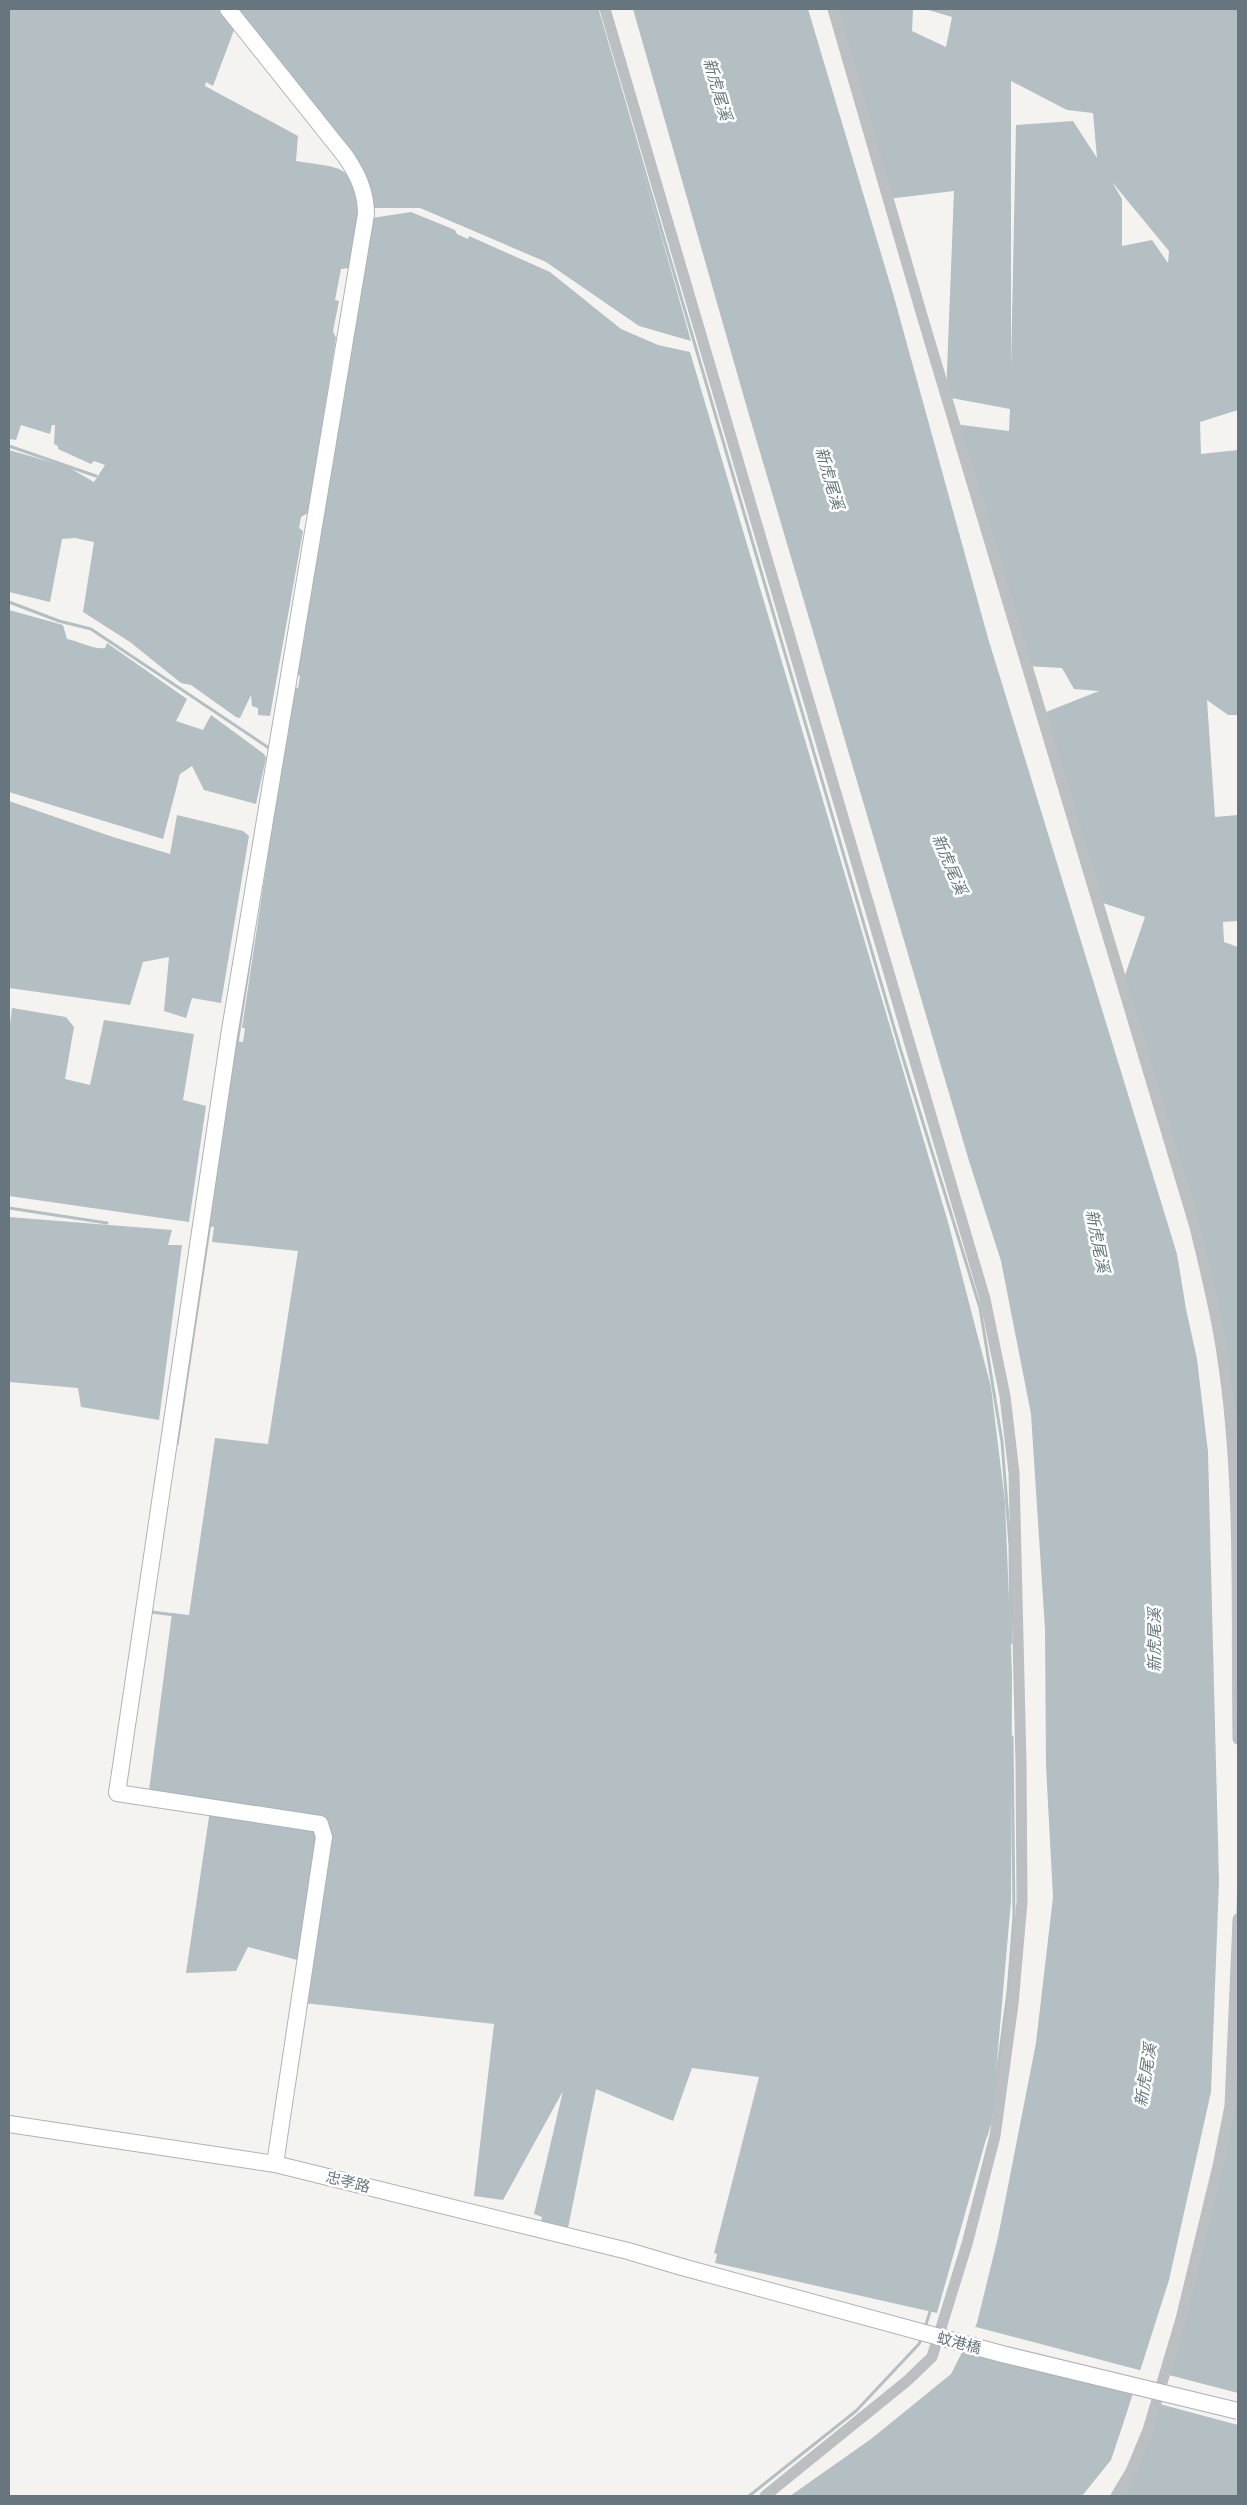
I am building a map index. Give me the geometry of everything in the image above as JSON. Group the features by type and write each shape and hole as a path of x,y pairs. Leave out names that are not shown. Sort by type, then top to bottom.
{"street":[{"path":"228,9 346,157 357,175 366,198 366,214 229,1036 117,1792 320,1824 324,1837 275,2164"},
{"path":"605,9 985,1298 1005,1396 1014,1473 1022,1902 1013,2004 995,2136 967,2244 932,2357 907,2381 765,2496"},
{"path":"833,9 926,328 1195,1227 1211,1292 1222,1354 1231,1431 1235,1508 1238,1739"},
{"path":"1116,2496 1131,2471 1148,2430 1181,2319 1218,2166 1230,2106 1238,1919"},
{"name":"忠孝路","path":"9,2124 275,2164 628,2251 682,2267"},
{"name":"蚊港橋","path":"682,2267 1002,2354 1238,2411"}],"water":[{"path":"9,9 221,9 232,21 234,30 213,86 206,82 205,86 298,136 296,161 337,168 350,178 355,189 358,201 357,229 350,268 341,269 335,300 339,301 333,331 336,338 308,513 301,517 299,528 303,531 270,716 258,715 258,708 252,706 251,695 240,718 236,717 191,685 181,683 130,642 83,612 94,542 75,538 62,539 50,602 9,592 9,450 68,467 94,482 105,465 94,461 91,464 58,449 58,446 54,444 55,425 52,425 50,434 21,425 16,440 9,439"},
{"path":"235,9 597,9 691,341 639,326 546,262 420,208 374,208"},
{"name":"新虎尾溪","path":"633,9 808,9 894,297 988,638 1177,1254 1197,1359 1208,1452 1219,1881 1211,2092 1169,2280 1127,2412 1111,2460 1082,2496 790,2496 871,2439 951,2374 977,2323 998,2237 1036,2043 1053,1897 1046,1766 1045,1629 1031,1414 1001,1261 969,1161 747,408"},
{"path":"831,9 913,9 912,31 946,47 952,17 925,9 1238,9 1238,410 1200,422 1201,454 1238,450 1238,715 1228,715 1207,700 1215,817 1238,815 1238,921 1223,922 1224,942 1238,947 1238,1735 1236,1579 1225,1370 1196,1233 1122,984 1145,917 1097,901 1041,714 1099,691 1074,689 1062,668 1026,666 954,424 1009,431 1010,409 946,397 954,191 887,199","holes":["1011,81 1067,110 1093,113 1097,158 1073,121 1016,125 1011,368","1112,182 1169,251 1168,263 1152,240 1122,246 1122,199"]},
{"path":"411,212 455,230 457,234 468,239 469,236 550,272 621,329 658,345 690,352 948,1222 991,1387 1005,1502 1012,1673 1011,1901 992,2118 937,2313 715,2263 717,2254 714,2253 759,2077 692,2068 673,2121 596,2089 568,2228 539,2231 542,2217 534,2214 563,2091 503,2200 474,2196 494,2024 304,2003 305,1962 248,1947 236,1971 186,1973 210,1810 148,1798 172,1613 189,1615 215,1438 268,1444 298,1251 212,1242 214,1227 207,1226 234,1041 243,1042 245,1028 242,1028 293,687 298,688 300,676 295,673 331,477 372,218"},
{"path":"9,610 63,625 67,639 100,648 105,648 107,643 187,699 176,721 203,730 211,715 264,754 266,758 256,804 204,790 192,766 180,774 163,839 9,792"},
{"path":"9,801 113,837 170,854 177,815 243,831 249,836 221,1003 192,998 186,1018 164,1011 169,957 143,962 130,1005 9,988"},
{"path":"12,1008 66,1017 74,1027 65,1079 90,1085 104,1020 194,1034 183,1100 206,1106 189,1222 9,1196 9,1032"},
{"path":"9,1217 172,1230 168,1245 182,1245 159,1420 81,1407 78,1388 9,1382"},
{"path":"1238,1860 1238,2393 1165,2374 1231,2095"},
{"path":"1156,2403 1238,2425 1238,2496 1116,2496"}],"pier":[{"path":"972,2326 1143,2371 1137,2389 964,2344"}],"waterway":[{"path":"597,9 900,1048 980,1308 1002,1442 1010,1545 1011,1643"},
{"path":"9,446 96,476"},
{"path":"9,602 59,621 91,629 272,750"},
{"path":"237,1044 253,939"},
{"path":"9,1208 107,1223"},
{"path":"177,1444 210,1223"},
{"path":"152,1609 151,1612 175,1615"},
{"path":"992,2112 1008,1992 1014,1916 1012,1737"},
{"path":"986,2136 991,2118"},
{"path":"925,2327 931,2309"},
{"path":"749,2496 856,2411 919,2344 922,2337"}]}
